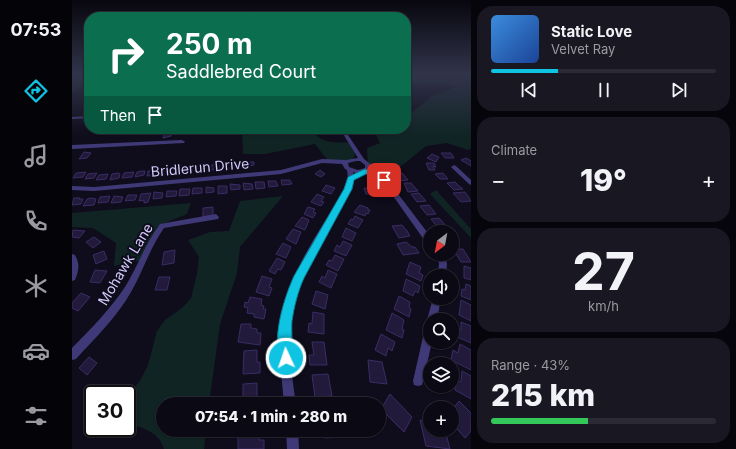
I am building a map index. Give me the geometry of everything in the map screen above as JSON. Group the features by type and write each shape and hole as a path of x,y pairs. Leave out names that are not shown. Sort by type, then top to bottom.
{"street":[{"path":"72,118 84,117"},
{"path":"345,134 368,169 364,172"},
{"path":"72,147 182,142"},
{"path":"289,397 284,342 290,299 299,276 348,189 349,173 345,166 346,162 352,159 356,151"},
{"path":"352,159 365,163 381,176 423,233"},
{"path":"328,161 349,173 364,172 381,176"},
{"name":"Bridlerun Drive","path":"72,188 94,189 273,173 328,161 346,162"},
{"path":"454,167 471,184"},
{"name":"Mohawk Lane","path":"72,355 109,316 128,288 148,248 162,226 216,217"},
{"path":"72,257 75,263 72,277"},
{"path":"418,382 425,349"},
{"path":"292,437 293,449"}],"green space":[{"path":"471,95 471,148 468,150 447,143 426,146 384,180 368,165 367,148 380,143 376,134 411,134 411,113 432,96"},
{"path":"242,134 315,134 319,138 328,142 350,142 356,151 353,159 343,164 328,161 315,144 265,154 243,154"},
{"path":"436,190 471,229 471,238 459,225 430,194"},
{"path":"283,196 240,247 237,273 220,324 210,397 156,397 156,436 149,431 136,426 136,386 148,365 157,331 165,320 182,308 191,298 197,274 199,257 188,240 210,232 229,231 240,201"},
{"path":"191,203 187,214 158,226 139,261 114,266 116,243 93,228 72,227 72,213"},
{"path":"157,437 205,437 204,449 164,449"}],"building":[{"path":"164,134 172,134 171,136 163,138"},
{"path":"84,152 91,153 87,158 79,159"},
{"path":"441,153 451,153 454,158 445,158"},
{"path":"432,154 439,157 436,162 427,158"},
{"path":"466,158 471,161 471,166 461,160"},
{"path":"245,162 254,162 254,165 246,167"},
{"path":"232,163 232,168 223,169 222,164"},
{"path":"234,163 242,163 243,168 234,168"},
{"path":"426,163 434,163 436,167 433,166 435,170 429,170"},
{"path":"198,165 207,165 207,171 198,171"},
{"path":"211,165 219,165 219,169 211,170"},
{"path":"182,166 182,172 172,174 173,167"},
{"path":"193,167 193,171 184,172 185,168"},
{"path":"170,168 169,174 160,175 161,169"},
{"path":"158,170 157,175 147,176 148,171"},
{"path":"320,170 325,174 321,177 315,174"},
{"path":"145,171 144,175 135,177 137,172"},
{"path":"86,172 83,177 73,178 76,173"},
{"path":"134,172 132,177 122,178 124,173"},
{"path":"97,173 94,178 85,179 88,174"},
{"path":"402,173 408,180 399,181 395,174"},
{"path":"443,173 448,179 440,179 435,174"},
{"path":"108,174 106,179 96,180 99,175"},
{"path":"112,174 120,174 119,178 110,180"},
{"path":"281,180 290,180 292,184 282,185"},
{"path":"268,181 276,181 278,186 269,187"},
{"path":"255,182 264,182 265,188 256,189"},
{"path":"455,182 463,189 454,190 447,183"},
{"path":"243,183 252,184 253,189 244,190"},
{"path":"404,183 411,183 418,191 408,192"},
{"path":"230,184 240,185 240,189 231,190"},
{"path":"326,185 335,188 331,194 322,191"},
{"path":"218,186 227,186 227,193 218,194"},
{"path":"206,187 214,188 214,192 206,193"},
{"path":"193,188 202,188 202,193 192,194"},
{"path":"364,188 376,189 378,194 366,194"},
{"path":"180,189 190,189 189,195 179,196"},
{"path":"167,191 177,191 176,196 166,197"},
{"path":"154,192 163,193 162,198 153,199"},
{"path":"465,192 471,201 461,202 453,193"},
{"path":"151,193 148,202 144,203 144,200 139,201 141,194"},
{"path":"419,193 426,201 417,202 411,194"},
{"path":"317,194 324,197 321,201 324,202 321,206 311,202"},
{"path":"128,195 137,195 135,200 125,201"},
{"path":"110,196 108,202 98,203 100,197"},
{"path":"114,196 123,197 121,202 111,203"},
{"path":"74,198 83,199 81,204 72,205"},
{"path":"87,199 96,199 94,205 83,206"},
{"path":"360,205 370,210 365,216 354,212"},
{"path":"429,205 436,214 427,215 420,206"},
{"path":"213,207 213,215 203,217 203,208"},
{"path":"308,207 315,209 313,212 316,213 313,218 304,214"},
{"path":"355,216 363,220 358,228 348,224"},
{"path":"302,217 309,220 305,230 295,226"},
{"path":"439,218 445,225 436,225 431,219"},
{"path":"402,225 410,236 399,238 392,226"},
{"path":"346,228 356,233 352,241 342,237"},
{"path":"293,229 301,232 296,244 286,239"},
{"path":"73,230 85,231 79,238 72,237"},
{"path":"94,237 101,242 93,248 86,242"},
{"path":"343,241 352,245 346,256 334,251 337,245 340,247"},
{"path":"406,242 412,247 415,247 419,253 403,255 397,244"},
{"path":"283,243 291,247 286,258 276,254"},
{"path":"459,249 463,249 471,262 461,262 459,259"},
{"path":"175,250 174,263 162,265 164,252"},
{"path":"104,251 107,259 96,264 93,255"},
{"path":"335,255 344,259 338,271 326,265 329,260 332,261"},
{"path":"277,258 285,262 281,270 278,269 275,274 269,271"},
{"path":"410,262 421,267 419,273 423,275 421,281 406,274"},
{"path":"464,266 471,268 471,280 464,278"},
{"path":"95,270 107,271 100,283 90,282"},
{"path":"328,270 337,274 331,288 319,282 322,276 325,278"},
{"path":"262,276 272,279 269,287 272,288 269,296 256,292"},
{"path":"159,277 170,277 167,290 155,290"},
{"path":"406,279 420,286 418,293 415,291 413,296 403,291"},
{"path":"466,284 471,286 471,300 461,296 462,289 465,290"},
{"path":"316,291 328,295 325,309 312,304"},
{"path":"81,293 90,297 78,311 72,308 72,303"},
{"path":"399,296 410,302 409,307 411,309 409,317 394,309"},
{"path":"250,297 262,299 261,305 264,306 263,309 266,309 264,319 254,317 254,314 247,313 248,308 244,307 245,302 248,303"},
{"path":"461,300 471,305 471,321 459,315"},
{"path":"313,312 324,314 324,334 308,332 309,323 312,324"},
{"path":"392,313 404,320 402,338 386,330"},
{"path":"461,322 471,326 471,343 459,338 459,329 461,330"},
{"path":"241,324 251,324 251,328 257,329 257,333 261,333 260,345 238,342"},
{"path":"381,334 395,342 392,351 388,348 386,356 375,350"},
{"path":"312,342 324,342 327,365 310,365 309,355 314,355"},
{"path":"460,344 471,350 471,370 459,364 459,357 452,357 453,350 458,353"},
{"path":"257,350 257,362 260,362 260,373 243,374 244,351"},
{"path":"89,357 97,363 87,375 79,368"},
{"path":"368,360 382,362 387,384 370,382"},
{"path":"462,371 471,376 471,399 459,392 459,381 461,382"},
{"path":"328,374 332,396 315,397 312,375"},
{"path":"257,383 257,397 243,397 243,384"},
{"path":"390,394 412,417 404,432 386,414 386,401"},
{"path":"459,401 471,413 471,431 465,438 459,431"},
{"path":"420,420 423,421 423,433"},
{"path":"238,437 259,437 259,440 264,440 264,449 238,449"},
{"path":"424,437 447,437 450,449 426,446"}],"route":[{"path":"286,358 284,342 290,299 299,276 348,189 351,179 365,171 381,176 384,180"}]}
